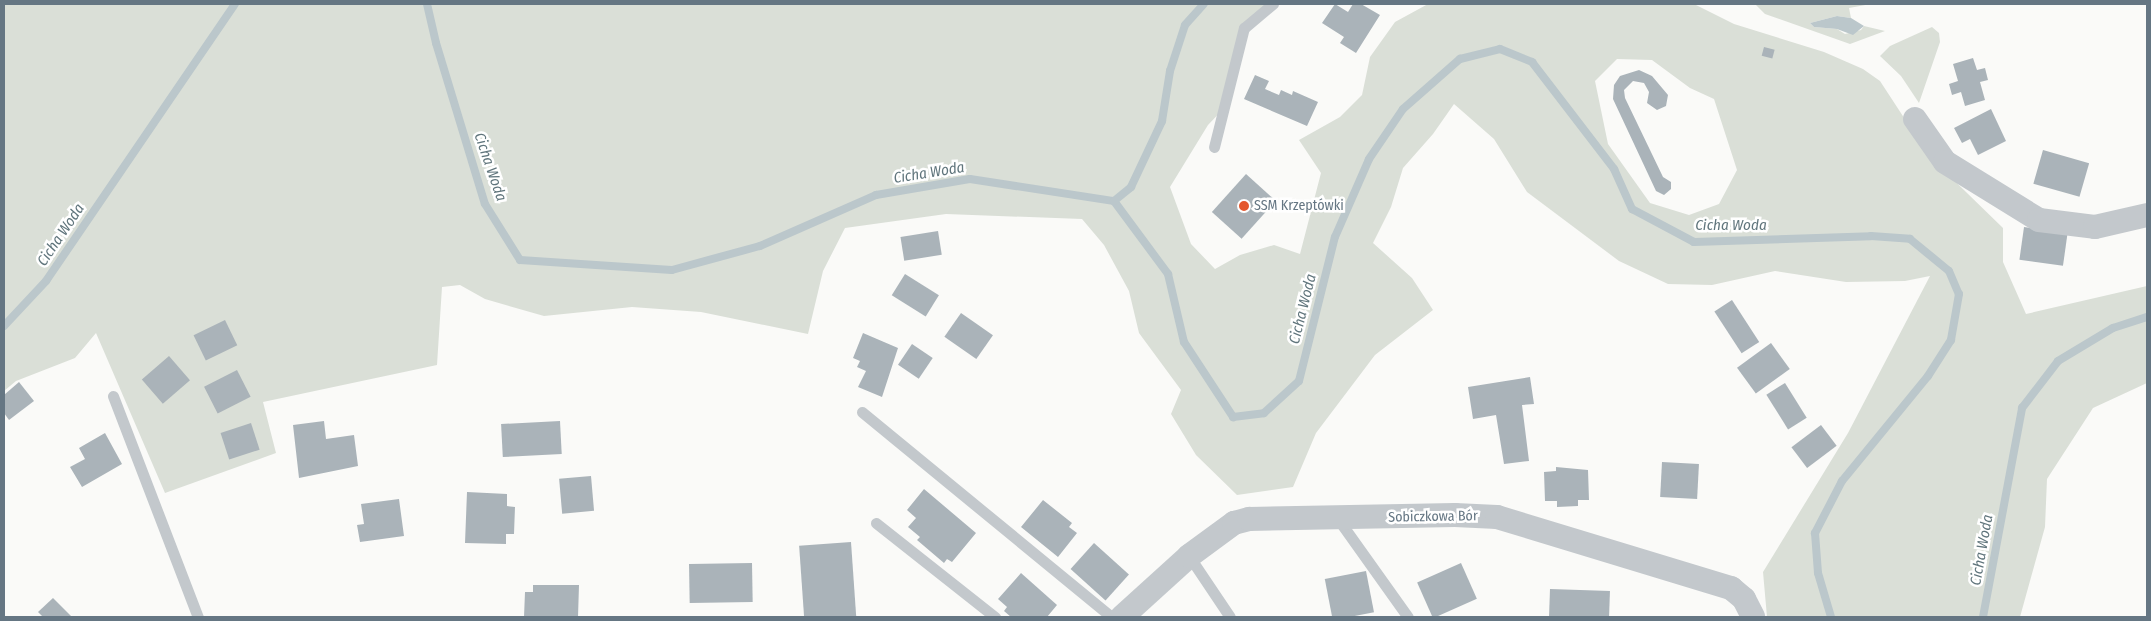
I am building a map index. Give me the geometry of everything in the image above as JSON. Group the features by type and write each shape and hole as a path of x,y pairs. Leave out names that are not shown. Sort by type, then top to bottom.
{"street":[{"path":"1915,119 1945,162 2038,220 2095,227 2147,216"},
{"name":"Sobiczkowa Bór","path":"1122,617 1189,556 1234,523 1249,519 1497,517 1731,588 1744,599 1753,617"}],"lane":[{"path":"1214,147 1244,28 1273,4"},
{"path":"113,396 198,617"},
{"path":"862,412 1112,617"},
{"path":"1338,518 1408,617"},
{"path":"876,523 995,617"},
{"path":"1189,556 1230,617"}],"shaded area":[{"path":"4,4 1271,4 1242,40 1227,105 1208,125 1170,187 1191,244 1215,269 1240,255 1274,245 1300,254 1321,173 1299,140 1340,117 1362,95 1370,57 1395,22 1428,4 1694,4 1734,24 1824,52 1863,69 1880,81 1929,156 2003,228 2003,262 2026,314 2147,286 2147,383 2093,408 2047,479 2045,527 2020,617 1767,617 1763,572 1848,433 1930,276 1905,281 1846,282 1775,271 1712,285 1668,284 1619,261 1527,192 1494,139 1454,104 1433,134 1403,168 1391,207 1373,243 1412,278 1433,310 1375,355 1316,433 1293,487 1237,495 1196,455 1171,414 1181,390 1139,333 1129,291 1104,245 1082,219 946,214 845,228 823,271 808,334 701,312 632,307 544,316 485,299 460,285 442,287 437,365 263,402 276,453 165,493 96,333 75,358 16,381 4,391","holes":["1617,59 1652,60 1690,88 1714,99 1737,170 1719,204 1689,215 1650,203 1608,144 1595,81"]},
{"path":"1755,4 1871,4 1849,8 1851,18 1837,16 1810,23 1814,27 1837,29 1845,34 1861,30 1864,26 1885,31 1850,44 1765,14"},
{"path":"1837,16 1851,18 1864,26 1853,35 1837,29 1814,27 1810,23"},
{"path":"1932,27 1939,33 1940,42 1919,103 1901,76 1880,56 1890,46"}],"building":[{"path":"1335,4 1348,12 1353,4 1361,4 1380,15 1356,53 1340,43 1344,37 1322,23"},
{"path":"1764,47 1775,50 1772,59 1762,56"},
{"path":"1973,58 1977,70 1985,68 1988,80 1980,82 1985,100 1965,106 1961,92 1952,95 1949,84 1958,81 1953,64"},
{"path":"1639,70 1652,76 1668,95 1666,106 1657,110 1647,103 1649,92 1644,83 1633,81 1624,90 1625,98 1663,177 1671,182 1671,189 1664,195 1656,191 1613,99 1614,85 1620,76"},
{"path":"1255,75 1269,81 1265,89 1279,95 1281,90 1292,95 1293,91 1318,102 1307,126 1244,99"},
{"path":"1991,109 2006,141 1978,155 1970,139 1962,143 1954,128"},
{"path":"2043,150 2089,163 2079,197 2033,184"},
{"name":"SSM Krzeptówki","path":"1246,174 1276,201 1242,239 1212,212"},
{"path":"2024,227 2068,233 2063,266 2019,260"},
{"path":"938,231 942,255 904,261 900,237"},
{"path":"905,274 939,295 926,316 892,295"},
{"path":"1732,300 1759,342 1742,353 1714,311"},
{"path":"961,313 993,335 976,359 944,337"},
{"path":"225,320 237,345 206,361 194,335"},
{"path":"863,333 898,348 882,397 858,387 866,371 857,367 860,361 853,358"},
{"path":"1771,343 1790,369 1756,394 1737,368"},
{"path":"912,344 933,358 919,379 898,365"},
{"path":"169,356 190,380 163,404 142,380"},
{"path":"237,370 251,397 218,414 204,387"},
{"path":"1530,377 1534,404 1522,405 1529,461 1504,464 1496,415 1473,419 1468,387"},
{"path":"19,382 34,401 9,420 4,413 4,395"},
{"path":"1785,383 1807,418 1788,429 1766,395"},
{"path":"324,421 326,439 354,435 358,466 299,478 293,425"},
{"path":"560,421 562,454 503,457 501,424"},
{"path":"251,423 260,450 229,460 221,433"},
{"path":"1821,425 1837,446 1807,468 1791,447"},
{"path":"105,433 122,464 82,487 70,467 85,459 79,448"},
{"path":"1662,462 1699,464 1697,499 1660,497"},
{"path":"1556,467 1588,470 1589,500 1578,500 1578,506 1557,507 1557,501 1545,501 1544,472 1556,471"},
{"path":"591,476 594,511 562,514 559,479"},
{"path":"924,489 976,533 952,562 947,559 944,563 917,540 920,537 908,527 916,518 907,510"},
{"path":"467,492 507,494 507,506 515,507 514,534 506,534 506,544 465,543"},
{"path":"399,499 404,536 360,542 357,525 364,524 361,504"},
{"path":"1043,500 1072,523 1069,527 1077,533 1058,557 1021,527"},
{"path":"851,542 856,617 804,617 799,546"},
{"path":"1094,543 1129,574 1106,600 1071,569"},
{"path":"752,563 753,602 690,603 689,564"},
{"path":"1461,563 1477,599 1432,617 1417,583"},
{"path":"1366,571 1374,612 1349,617 1332,617 1325,579"},
{"path":"1021,573 1057,605 1047,617 1011,617 1004,611 1007,607 998,599"},
{"path":"533,585 579,585 578,617 524,617 525,592 533,592"},
{"path":"1550,589 1610,591 1609,617 1549,617"},
{"path":"53,598 72,617 43,617 38,612"}],"waterway":[{"name":"Cicha Woda","path":"4,326 46,281 235,4"},
{"name":"Cicha Woda","path":"427,4 436,43 485,204 520,260 672,270 760,246 876,195 970,179 1114,201 1168,274 1184,342 1233,417 1264,413 1299,381 1335,237 1369,159 1403,109 1460,59 1500,49 1532,62 1614,169 1632,209 1694,242 1871,236 1910,239 1949,271 1959,294 1951,340 1928,376 1842,481 1815,533 1818,573 1831,617"},
{"path":"1114,201 1131,187 1162,121 1170,71 1185,25 1204,4"},
{"name":"Cicha Woda","path":"1983,617 2022,408 2058,361 2113,328 2147,317"}],"place":[{"name":"SSM Krzeptówki","path":"1244,206"}]}
